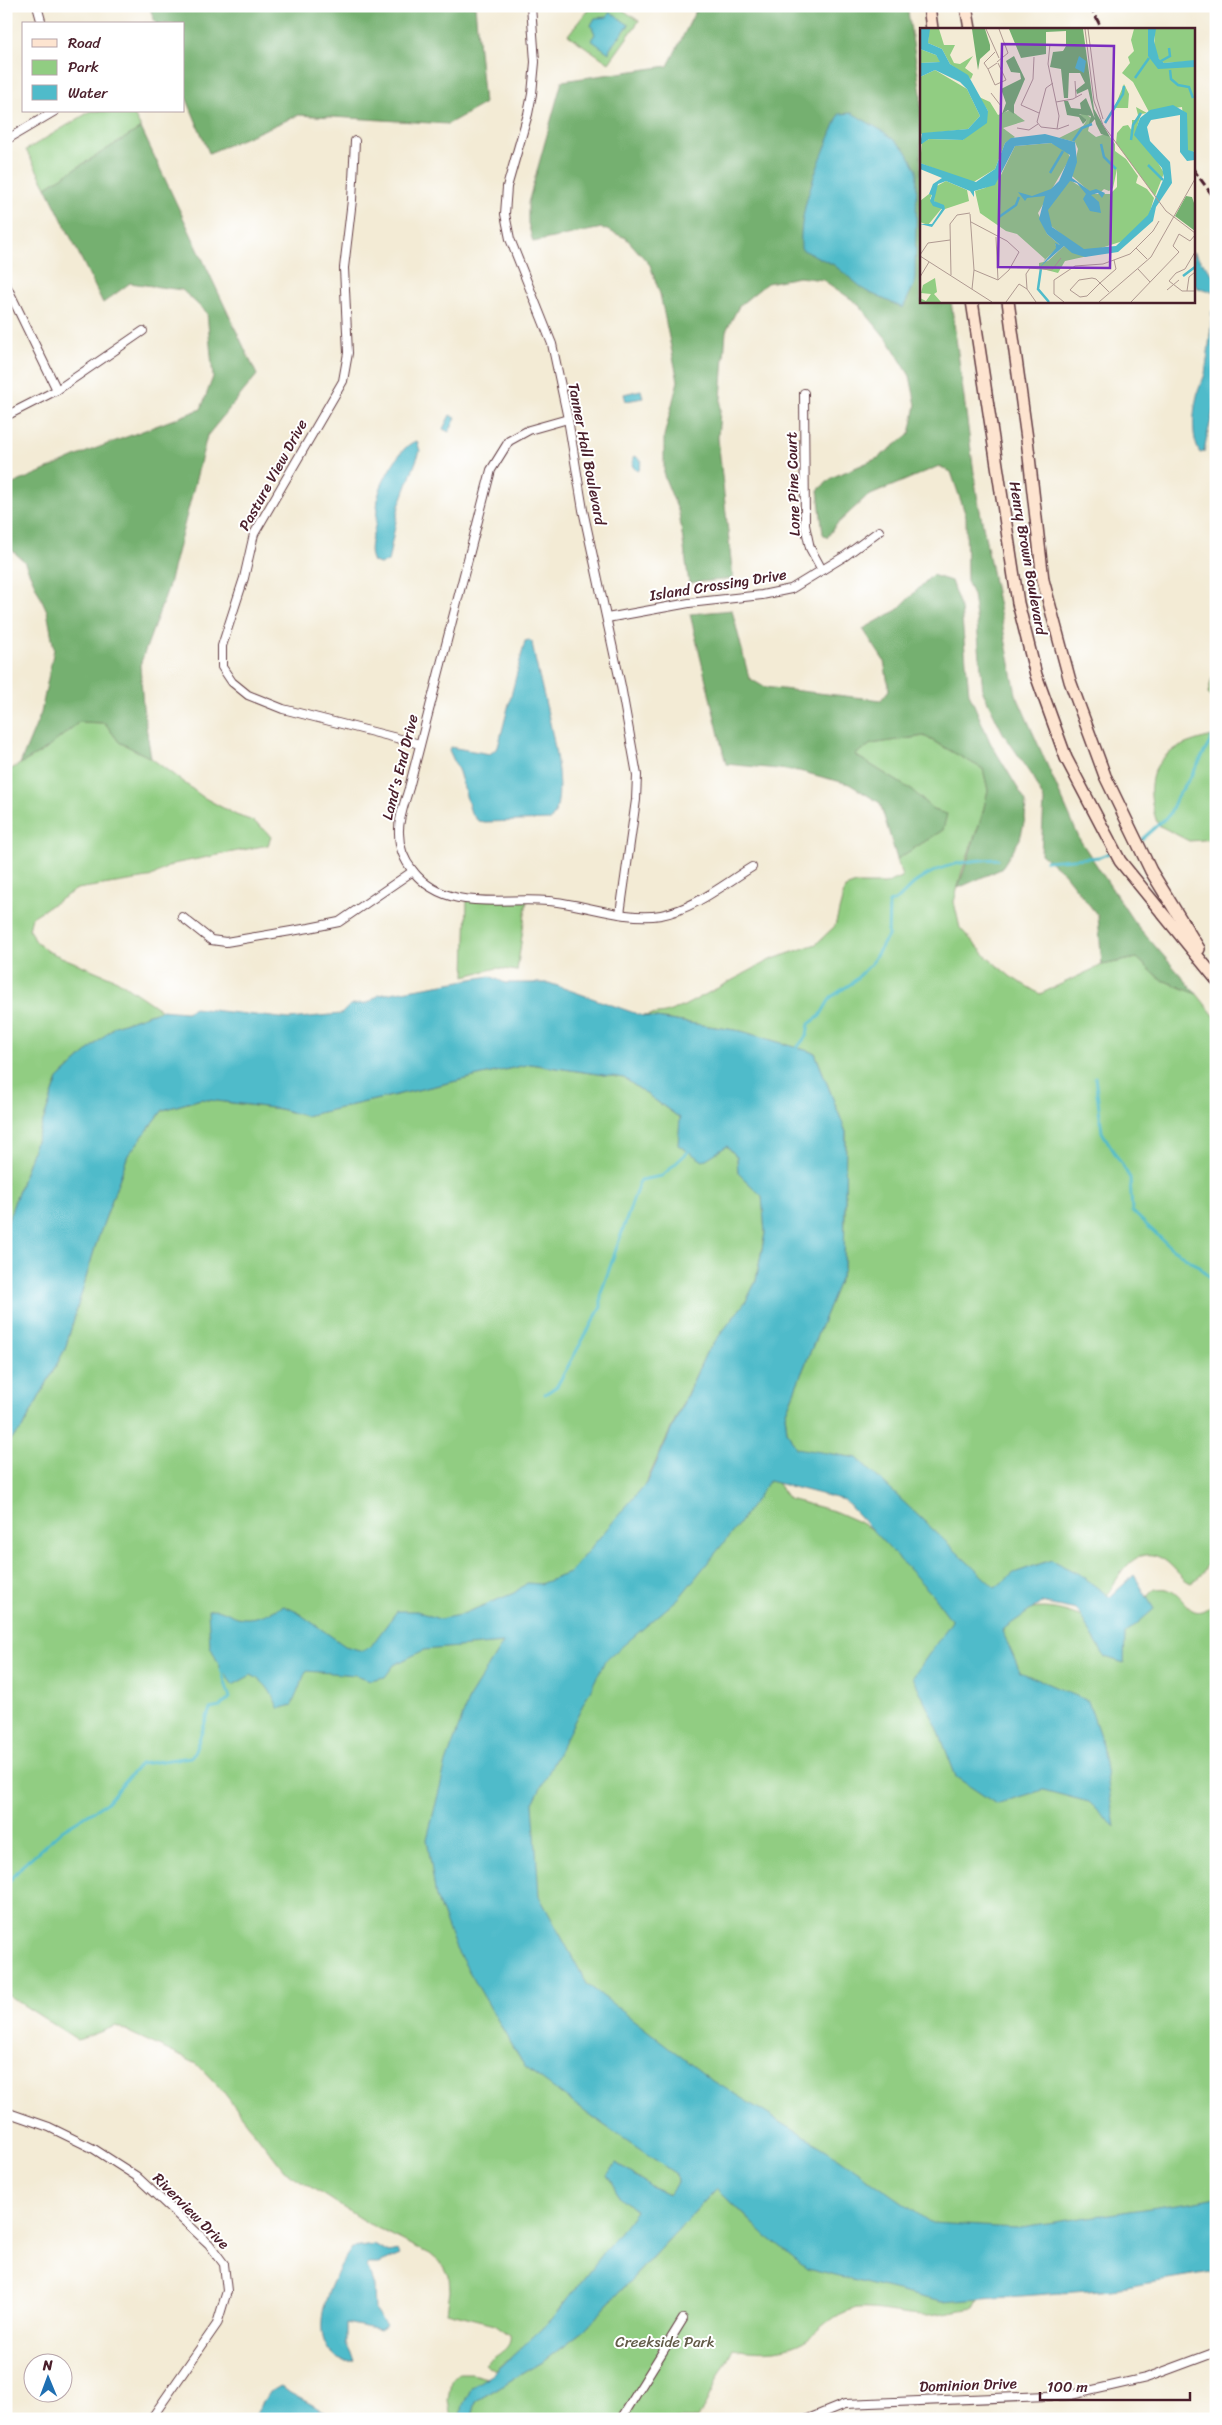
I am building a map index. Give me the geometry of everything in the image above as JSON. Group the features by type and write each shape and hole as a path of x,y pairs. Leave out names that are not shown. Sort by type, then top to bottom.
{"main road":[{"path":"929,6 932,28"},
{"path":"966,6 970,28"},
{"name":"Henry Brown Boulevard","path":"972,302 1018,603 1036,675 1066,758 1120,861 1216,978"},
{"name":"Henry Brown Boulevard","path":"1008,302 1027,439 1043,580 1070,681 1105,776 1151,871 1216,978"}],"street":[{"path":"36,6 41,22"},
{"name":"Tanner Hall Boulevard","path":"531,6 535,62 532,94 507,187 505,214 510,239 552,344 568,419 583,510 637,775 636,800 620,914"},
{"path":"6,140 53,112"},
{"name":"Pasture View Drive","path":"355,141 352,200 344,268 348,353 343,381 254,534 244,578 222,646 222,667 232,682 248,695 283,709 420,744"},
{"path":"6,285 57,390"},
{"path":"6,416 57,390 143,331"},
{"name":"Lone Pine Court","path":"804,393 805,525 810,548 822,570"},
{"name":"Land's End Drive","path":"568,419 529,430 509,441 492,470 398,831 401,849 421,882 441,895 458,899 549,901 620,914 660,915 681,910 752,867"},
{"name":"Island Crossing Drive","path":"606,618 689,603 762,595 791,589 879,531"},
{"path":"182,917 212,940 226,942 309,928 339,922 413,871"},
{"name":"Riverview Drive","path":"6,2112 50,2127 94,2149 136,2176 209,2244 224,2264 227,2291 217,2324 151,2419"},
{"path":"621,2419 683,2319"},
{"name":"Dominion Drive","path":"808,2419 845,2404 1071,2395 1146,2378 1216,2352"}],"green space":[{"path":"149,6 475,6 484,104 448,124 299,115 209,153 185,94 185,22 155,22"},
{"path":"591,6 617,6 639,21 609,63 568,35"},
{"path":"698,6 907,6 920,87 920,302 951,302 977,495 1016,694 1080,840 1134,922 1197,994 1160,979 1137,958 1102,965 1098,916 1064,873 1041,854 1044,801 1034,778 1003,733 983,692 973,595 967,581 966,516 951,472 939,466 866,497 835,526 827,538 823,534 818,490 833,477 878,458 910,434 916,405 910,376 890,343 857,303 823,280 799,277 767,283 739,306 726,331 718,438 733,579 689,583 679,513 664,476 664,436 678,381 660,294 650,265 626,238 602,228 533,242 528,223 528,203 562,81 668,66"},
{"path":"89,112 133,112 141,128 46,187 26,150"},
{"path":"141,128 257,375 207,436 168,588 140,665 143,707 151,758 119,742 105,723 79,722 45,750 20,764 41,713 54,649 47,611 24,561 6,545 6,487 89,451 201,409 213,377 207,313 182,290 130,283 103,303 46,187"},
{"path":"932,575 951,581 961,609 969,693 990,742 1026,802 1025,819 1020,839 1001,869 958,888 982,816 988,790 983,769 924,736 871,744 855,755 913,791 933,810 947,814 943,830 897,859 880,803 849,784 799,771 726,764 690,614 732,610 749,678 764,687 881,700 889,690 884,661 863,629 897,610"},
{"path":"1216,677 1216,702 1208,694 1212,678"},
{"path":"79,722 105,723 119,742 151,758 203,797 236,815 253,821 271,837 268,845 173,864 148,878 77,889 32,917 29,930 37,943 47,951 117,980 161,1010 115,1026 58,1079 6,1226 6,772 45,750"},
{"path":"924,736 983,769 988,790 982,816 962,871 954,902 960,928 988,958 1011,977 1040,994 1102,965 1137,958 1160,979 1197,994 1216,1018 1216,1552 1200,1576 1191,1583 1184,1579 1167,1562 1156,1556 1146,1555 1138,1557 1130,1563 1116,1580 1106,1598 990,1599 857,1458 796,1449 787,1431 785,1414 844,1269 846,1132 815,1053 741,1031 643,1016 665,1013 684,1006 770,960 816,944 835,926 845,888 856,884 885,884 902,877 897,859 943,830 946,814 933,810 913,791 855,755 871,744"},
{"path":"1216,736 1216,839 1189,841 1158,825 1152,806 1151,790 1153,776 1158,764 1179,747"},
{"path":"467,899 527,900 517,971 497,968 465,976"},
{"path":"530,1064 624,1078 680,1118 727,1146 737,1157 738,1173 763,1196 765,1233 756,1281 746,1302 706,1353 638,1500 469,1698 592,2117 638,2146 676,2174 677,2183 670,2194 650,2186 616,2163 620,2197 637,2211 553,2318 495,2371 485,2364 506,2348 509,2344 510,2335 495,2324 447,2312 450,2291 449,2276 444,2266 430,2254 367,2223 284,2170 222,2090 197,2064 116,2026 78,2040 6,1994 6,1444 22,1429 65,1349 96,1244 128,1155 163,1110 201,1099 280,1109 305,1116"},
{"path":"769,1472 789,1499 834,1511 859,1522 889,1540 999,1636 1010,1621 1024,1612 1038,1608 1069,1613 1116,1632 1154,1589 1165,1589 1174,1592 1194,1611 1207,1608 1216,1600 1216,2198 1018,2240 906,2222 547,1963 508,1750"},
{"name":"Creekside Park","path":"717,2188 765,2235 982,2293 974,2308 928,2315 874,2309 853,2310 845,2312 807,2339 790,2347 761,2351 733,2348 698,2419 471,2419 476,2401 545,2360 584,2330"},
{"path":"459,2374 472,2374 487,2378 471,2390 460,2419 451,2419 448,2401 451,2380"}],"water":[{"path":"610,12 629,25 610,48 609,53 591,40 595,34 591,25 595,18 607,17"},
{"path":"852,113 884,132 906,150 917,170 915,277 914,285 903,308 866,291 834,265 801,249 803,215 819,163 839,114"},
{"path":"1194,253 1216,278 1216,292 1198,288 1194,284"},
{"path":"1216,307 1216,395 1204,452 1200,453 1194,433 1195,410 1198,393 1205,374 1212,311"},
{"path":"641,390 643,398 626,401 624,394"},
{"path":"450,415 456,418 449,432 443,429"},
{"path":"417,441 420,451 399,506 388,562 380,564 373,562 370,547 381,487 399,455 411,443"},
{"path":"635,456 642,461 637,471 633,467 633,457"},
{"path":"529,640 532,642 557,761 559,785 557,806 551,820 478,821 471,813 459,772 449,750 450,747 490,754 498,747 525,641"},
{"path":"490,976 505,983 549,983 643,1016 741,1031 815,1053 846,1132 844,1269 785,1414 787,1431 796,1448 857,1458 995,1588 1014,1573 1051,1560 1079,1574 1110,1597 1134,1575 1154,1609 1125,1634 1124,1663 1105,1657 1077,1610 1041,1603 1002,1630 1020,1672 1088,1701 1101,1739 1115,1827 1089,1802 1043,1790 996,1804 956,1777 937,1727 913,1677 952,1621 932,1594 844,1500 769,1481 735,1529 679,1598 605,1661 533,1803 539,1896 587,1984 710,2079 828,2151 931,2223 1014,2228 1216,2197 1216,2272 1113,2289 942,2302 807,2269 765,2235 717,2188 584,2330 545,2360 476,2401 471,2419 460,2419 463,2405 472,2387 492,2375 553,2318 636,2211 620,2197 607,2175 616,2163 650,2186 669,2194 677,2183 676,2174 592,2117 525,2067 456,1949 436,1897 427,1839 446,1763 469,1698 503,1643 424,1650 394,1665 385,1677 370,1680 356,1675 306,1671 292,1705 279,1709 268,1689 257,1678 251,1675 233,1685 221,1669 210,1646 208,1610 218,1609 238,1617 249,1618 264,1615 284,1606 297,1612 345,1646 363,1651 371,1646 397,1611 417,1611 439,1619 460,1615 514,1593 527,1583 540,1584 569,1573 648,1481 706,1353 746,1301 756,1281 765,1233 762,1196 738,1173 737,1157 727,1146 703,1161 678,1145 680,1118 624,1078 530,1064 305,1116 280,1109 201,1099 163,1110 128,1155 96,1244 65,1349 22,1429 6,1444 6,1226 58,1079 115,1026 161,1010 186,1012 194,1008 289,1019 341,1014 350,1005 368,1003 379,995"},
{"path":"374,2245 389,2253 397,2251 400,2255 379,2264 369,2264 367,2266 374,2286 375,2311 386,2326 380,2330 346,2323 346,2344 354,2360 343,2361 333,2355 325,2344 322,2331 322,2316 326,2301 338,2271 352,2248"},
{"path":"281,2386 290,2393 339,2419 252,2419 269,2392"}],"waterway":[{"path":"1142,839 1169,815 1177,797 1192,775 1216,731"},
{"path":"1046,861 1100,857 1109,853"},
{"path":"797,1048 807,1035 809,1024 820,1016 831,997 852,983 871,964 888,936 889,903 900,897 916,882 935,871 955,864 976,860 998,859"},
{"path":"1095,1077 1102,1132 1130,1178 1132,1211 1170,1247 1195,1264 1216,1282"},
{"path":"545,1394 557,1386 601,1307 601,1293 640,1180 662,1176 688,1152"},
{"path":"7,1884 22,1866 62,1830 106,1803 140,1764 191,1757 195,1751 210,1709 220,1707 230,1698 221,1669"}],"railway":[{"path":"1090,6 1101,28"},
{"path":"1194,170 1216,200"}]}
